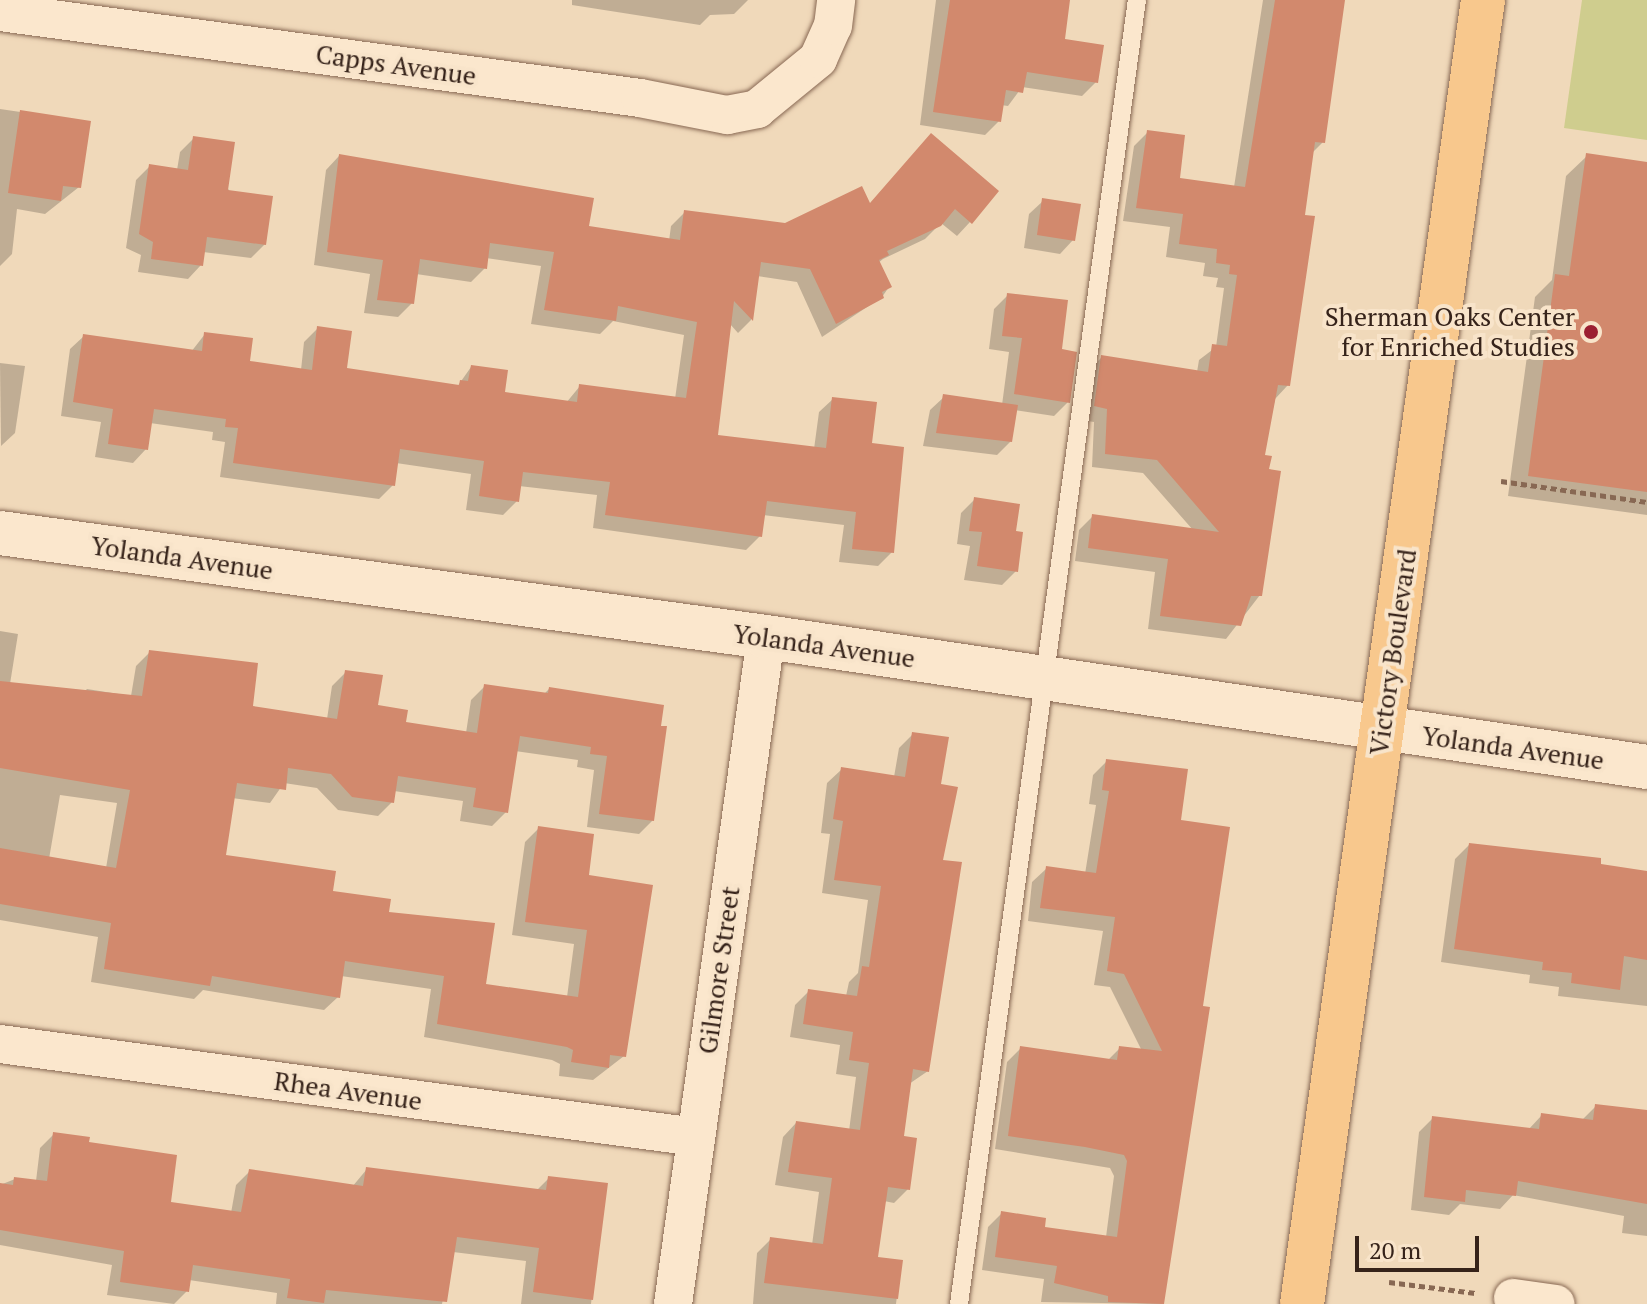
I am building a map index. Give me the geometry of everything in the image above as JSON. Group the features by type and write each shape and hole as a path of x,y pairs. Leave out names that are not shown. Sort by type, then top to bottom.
{"main road":[{"name":"Victory Boulevard","path":"1302,1304 1483,0"}],"street":[{"name":"Capps Avenue","path":"0,12 640,98 727,115 757,109 818,59 833,26 836,0"},
{"name":"Yolanda Avenue","path":"0,533 766,637 1647,767"},
{"name":"Gilmore Street","path":"673,1304 766,637"},
{"name":"Rhea Avenue","path":"0,1044 696,1137"},
{"path":"1513,1298 1556,1304"}],"lane":[{"path":"959,1304 1137,0"}],"path":[{"path":"1501,481 1647,502"},
{"path":"1389,1282 1513,1298"}],"shaded area":[{"path":"1582,0 1647,0 1647,140 1564,128"}],"building":[{"path":"950,0 1070,0 1065,39 1104,45 1098,83 1027,72 1023,93 1006,90 1001,122 933,112"},
{"path":"1275,0 1345,0 1325,143 1315,142 1305,215 1315,216 1290,386 1278,385 1265,455 1272,456 1269,469 1281,471 1262,596 1251,596 1241,626 1160,616 1168,559 1088,548 1092,514 1219,532 1157,460 1105,454 1107,409 1094,406 1101,355 1208,372 1212,344 1227,346 1237,275 1229,274 1230,265 1216,263 1217,249 1179,244 1183,214 1136,208 1147,130 1185,135 1180,178 1245,187"},
{"path":"20,110 91,121 81,188 63,186 61,201 8,193"},
{"path":"931,133 999,191 972,224 955,209 941,226 887,251 889,255 879,260 892,287 882,292 884,298 836,324 810,269 761,262 753,321 734,301 718,435 826,448 832,397 877,402 872,443 904,447 894,553 852,549 856,512 767,501 762,537 605,515 610,482 523,472 519,502 479,496 484,461 400,449 395,486 233,463 238,428 225,427 226,419 154,409 148,450 108,444 113,409 73,402 83,334 202,351 204,332 253,338 250,361 312,370 317,326 352,331 347,368 459,385 460,380 468,381 471,365 508,370 505,392 577,402 579,384 686,398 697,322 618,306 616,321 544,310 554,252 490,243 487,269 420,259 414,304 377,300 383,260 327,252 339,154 594,198 589,226 680,240 684,210 785,223 862,186 870,203"},
{"path":"193,136 235,142 228,190 273,196 266,245 207,237 203,266 151,259 153,242 139,234 149,164 188,170"},
{"path":"1586,153 1647,162 1647,492 1528,476 1555,274 1569,276"},
{"path":"1042,198 1081,204 1075,241 1037,235"},
{"path":"1007,293 1068,300 1062,349 1077,352 1070,403 1014,394 1022,338 1002,336"},
{"path":"943,394 1018,405 1012,442 936,433"},
{"path":"974,497 1020,504 1016,531 1023,532 1018,572 977,566 982,532 969,531"},
{"path":"149,650 258,663 253,706 337,719 345,670 383,675 378,705 408,710 406,722 477,733 484,684 548,693 549,687 664,705 661,726 667,726 654,821 599,814 607,756 590,754 591,747 520,736 508,813 473,807 476,788 398,776 394,803 352,797 331,774 288,768 286,790 237,783 226,855 336,871 333,891 391,899 389,912 495,923 486,984 578,997 587,930 525,922 538,826 594,834 589,875 653,885 626,1057 610,1055 609,1068 571,1062 573,1050 567,1047 437,1024 444,976 345,961 340,998 212,976 210,986 104,969 111,923 0,904 0,848 116,868 130,790 0,768 0,681 142,696"},
{"path":"912,732 949,737 941,784 958,787 943,860 962,862 929,1072 913,1069 904,1136 917,1138 910,1190 888,1187 878,1257 903,1260 898,1299 764,1283 770,1237 823,1244 832,1178 788,1172 796,1121 860,1130 869,1063 849,1060 853,1032 803,1024 808,989 857,996 862,966 869,967 881,886 834,880 843,821 833,819 841,767 905,777"},
{"path":"1106,759 1188,769 1181,820 1230,827 1203,1006 1210,1007 1164,1304 1108,1302 1108,1296 1054,1283 1057,1266 995,1257 1001,1211 1046,1218 1045,1227 1117,1237 1127,1161 1124,1155 1008,1136 1020,1046 1117,1060 1119,1046 1162,1051 1124,974 1107,971 1115,917 1040,908 1046,866 1096,873 1109,791 1102,790"},
{"path":"1469,843 1601,858 1601,864 1647,871 1647,960 1624,956 1620,990 1571,983 1572,973 1542,970 1543,962 1454,949"},
{"path":"1595,1104 1647,1110 1647,1204 1518,1181 1516,1196 1466,1190 1465,1202 1424,1197 1432,1116 1539,1129 1541,1113 1593,1120"},
{"path":"53,1132 90,1137 89,1142 177,1155 171,1202 241,1212 249,1169 363,1186 366,1167 546,1190 548,1176 608,1183 593,1300 533,1292 539,1248 457,1237 447,1302 326,1290 324,1303 287,1298 290,1279 193,1265 189,1292 120,1282 124,1251 0,1230 0,1183 13,1185 14,1177 47,1181"}],"place":[{"name":"Sherman Oaks Center for Enriched Studies","path":"1591,332"}]}
